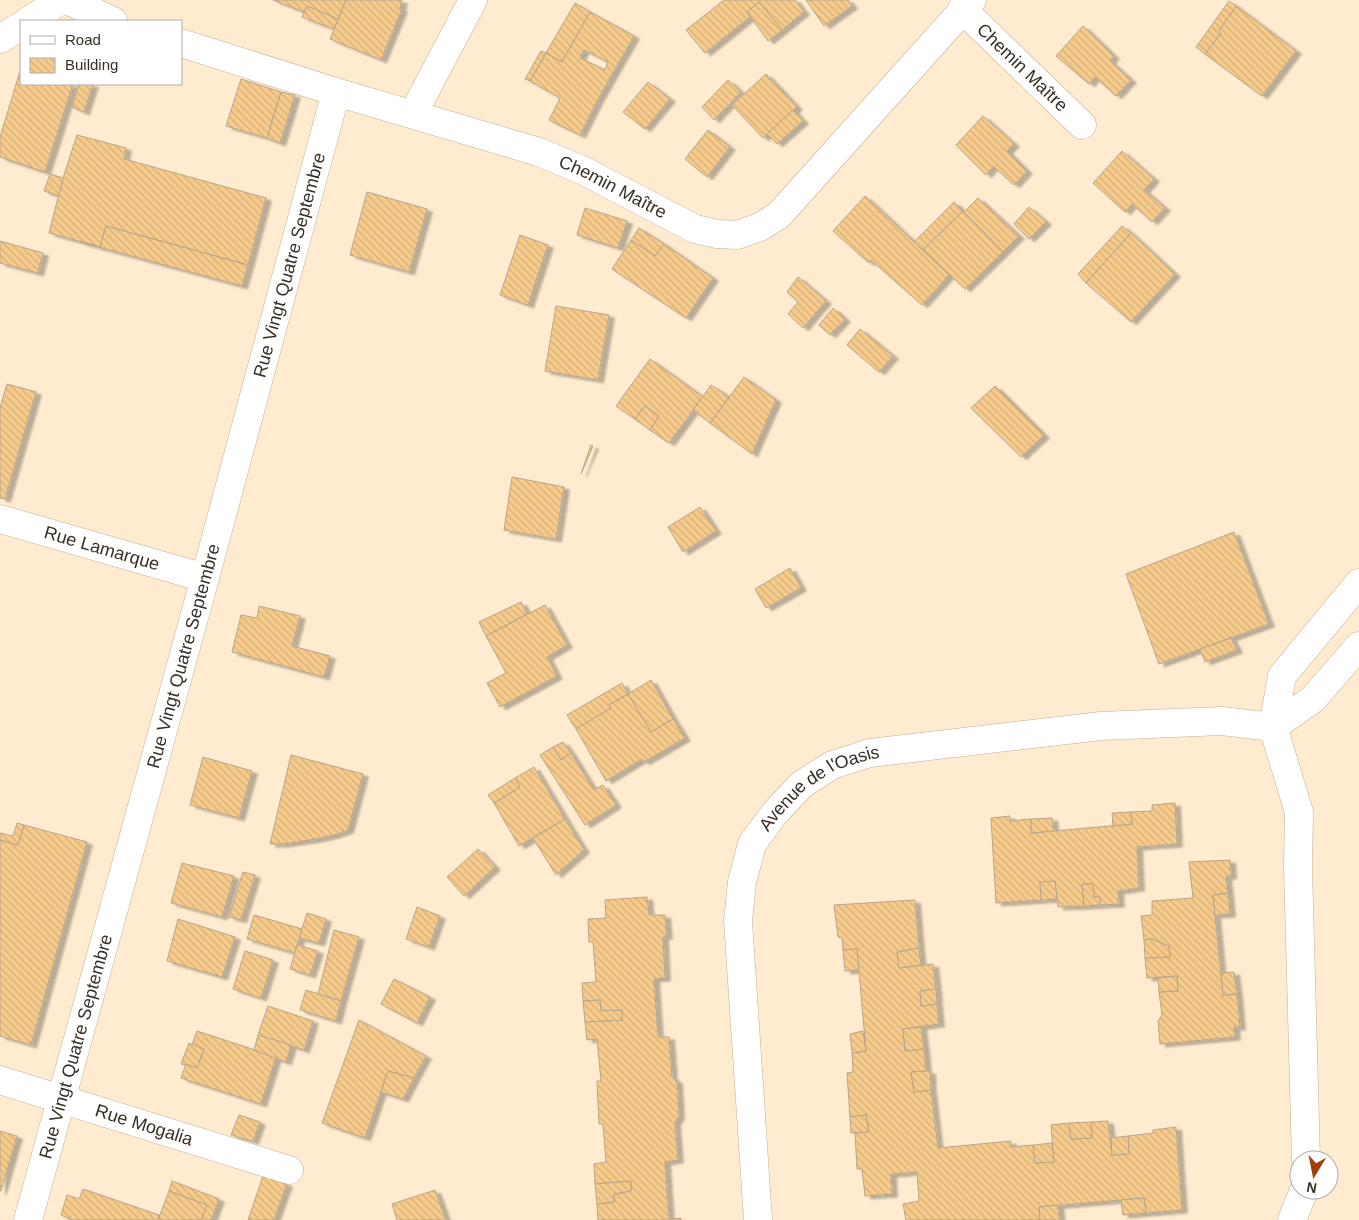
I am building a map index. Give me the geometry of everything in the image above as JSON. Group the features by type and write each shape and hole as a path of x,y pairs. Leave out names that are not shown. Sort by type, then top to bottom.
{"street":[{"path":"30,20 62,0"},
{"path":"67,0 111,20"},
{"path":"413,114 473,0"},
{"name":"Chemin Maître","path":"182,43 336,92 539,152 584,171 695,228 717,234 737,235 760,227 779,215 967,5 1082,125"},
{"path":"0,39 20,27"},
{"name":"Rue Vingt Quatre Septembre","path":"28,1220 205,578 336,92"},
{"name":"Rue Lamarque","path":"0,519 205,578"},
{"path":"1306,1150 1298,868 1299,812 1273,727 1282,676 1359,583"},
{"path":"1273,727 1313,699 1359,646"},
{"name":"Avenue de l'Oasis","path":"758,1220 738,921 742,882 752,844 774,814 801,785 832,766 870,754 1101,726 1222,721 1273,727"},
{"name":"Rue Mogalia","path":"0,1080 289,1170"},
{"path":"1292,1220 1300,1200"}],"building":[{"path":"273,0 346,0 338,19 307,6 304,12"},
{"path":"346,0 402,1 400,8 402,9 381,60 330,39"},
{"path":"724,0 795,0 804,12 782,30 759,2 747,12 750,17 705,53 686,30"},
{"path":"806,0 848,0 852,6 824,26"},
{"path":"1229,1 1236,6 1219,31 1221,33 1205,54 1196,47"},
{"path":"759,2 782,30 768,41 747,12"},
{"path":"575,3 590,12 562,62 546,53"},
{"path":"307,6 338,19 334,29 302,17"},
{"path":"1236,6 1296,51 1262,96 1205,54 1221,33 1219,31"},
{"path":"590,12 634,36 580,135 549,120 560,98 530,81 546,53 562,62","holes":["584,50 608,62 605,70 580,58"]},
{"path":"1083,26 1114,56 1110,61 1131,80 1116,96 1095,77 1089,84 1056,56"},
{"path":"541,51 546,53 530,81 525,79"},
{"path":"20,71 20,85 73,85 45,172 0,157 0,137"},
{"path":"766,74 797,107 763,138 732,105"},
{"path":"241,79 281,92 267,138 226,126"},
{"path":"728,80 741,92 714,120 702,107"},
{"path":"648,82 670,99 645,129 623,112"},
{"path":"79,85 93,85 84,112 72,107"},
{"path":"281,92 295,95 280,143 267,138"},
{"path":"793,110 803,121 777,144 767,134"},
{"path":"983,116 1014,144 1007,151 1027,171 1014,185 993,166 986,175 956,145"},
{"path":"708,130 730,147 707,177 685,159"},
{"path":"77,135 126,148 124,159 266,198 248,265 106,226 100,247 49,233 63,178"},
{"path":"1122,151 1154,179 1144,190 1165,208 1152,222 1132,204 1125,212 1093,183"},
{"path":"50,174 63,178 59,196 44,191"},
{"path":"367,192 427,209 409,272 350,255"},
{"path":"865,196 949,275 922,305 871,260 869,263 833,231"},
{"path":"978,198 1019,236 1003,252 964,212"},
{"path":"954,202 963,211 923,250 914,242"},
{"path":"1029,207 1046,222 1029,239 1014,224"},
{"path":"585,208 627,221 618,248 577,235"},
{"path":"963,211 1003,252 965,289 923,250"},
{"path":"106,226 248,265 242,286 80,242 100,247"},
{"path":"1122,226 1131,233 1086,283 1078,274"},
{"path":"639,228 664,244 655,256 631,240"},
{"path":"1131,233 1175,274 1131,322 1086,283"},
{"path":"520,235 548,245 528,305 500,295"},
{"path":"631,240 655,256 664,244 713,278 686,318 612,269"},
{"path":"0,241 43,253 38,273 0,263"},
{"path":"798,277 826,301 803,328 788,314 798,302 787,292"},
{"path":"556,306 609,315 598,380 545,371"},
{"path":"833,308 845,319 830,335 819,325"},
{"path":"860,329 893,356 879,372 847,345"},
{"path":"650,359 703,397 669,443 650,430 659,416 645,406 635,419 616,406"},
{"path":"744,377 776,400 752,454 710,423"},
{"path":"7,384 36,392 5,499 0,498 0,408"},
{"path":"711,385 729,397 710,423 693,410"},
{"path":"995,386 1044,435 1021,457 971,408"},
{"path":"645,406 659,416 650,430 635,419"},
{"path":"591,445 593,446 581,474"},
{"path":"512,477 564,487 556,539 504,530"},
{"path":"700,507 716,531 683,552 668,527"},
{"path":"1234,532 1269,624 1159,664 1126,574"},
{"path":"790,568 801,588 766,608 755,589"},
{"path":"521,602 527,614 486,636 479,622"},
{"path":"545,605 567,645 547,657 557,676 500,707 487,683 506,673 486,636"},
{"path":"259,606 300,616 292,646 330,656 324,677 232,652 241,615 257,618"},
{"path":"1231,638 1237,650 1205,662 1200,649"},
{"path":"651,680 673,719 651,732 628,694"},
{"path":"622,683 628,694 609,705 611,708 576,729 567,715"},
{"path":"628,694 651,732 673,719 685,738 644,762 642,759 606,781 576,729 611,708 609,705"},
{"path":"563,742 571,753 561,760 553,747"},
{"path":"553,747 561,760 571,753 594,790 603,785 616,805 585,825 540,755"},
{"path":"291,755 363,774 348,830 316,839 270,844"},
{"path":"203,757 252,771 239,818 190,805"},
{"path":"534,767 565,819 519,846 494,803 520,787 515,778"},
{"path":"515,778 520,787 494,803 488,795"},
{"path":"1175,803 1177,844 1137,847 1139,888 1118,891 1119,904 1100,905 1100,897 1094,897 1093,884 1082,884 1084,906 1058,907 1055,881 1040,882 1041,900 996,903 991,818 1010,816 1010,821 1031,819 1031,833 1132,824 1131,812 1152,811 1152,805"},
{"path":"1131,812 1132,824 1113,826 1112,813"},
{"path":"1052,818 1054,831 1031,833 1031,819"},
{"path":"565,819 584,850 556,875 533,838"},
{"path":"17,823 24,825 18,845 0,840 0,833 13,836"},
{"path":"24,825 87,842 31,1045 0,1036 0,840 18,845"},
{"path":"478,849 495,867 464,896 447,877"},
{"path":"1230,860 1231,876 1226,876 1228,893 1213,895 1223,995 1237,994 1240,1027 1234,1027 1235,1037 1160,1044 1158,1021 1162,1015 1159,992 1178,991 1177,976 1147,978 1145,958 1170,957 1169,946 1152,939 1144,940 1141,916 1152,915 1152,901 1193,898 1189,862"},
{"path":"182,863 234,876 222,917 171,903"},
{"path":"243,872 255,875 241,920 229,917"},
{"path":"1055,881 1057,899 1041,900 1040,882"},
{"path":"1082,884 1093,884 1094,897 1100,897 1100,905 1084,906"},
{"path":"1228,893 1230,914 1215,915 1213,895"},
{"path":"647,897 649,915 665,915 667,936 663,937 665,978 654,979 658,1037 669,1037 672,1077 677,1081 679,1116 675,1123 678,1160 665,1162 669,1219 681,1218 681,1220 598,1220 597,1204 614,1202 614,1194 631,1191 631,1181 595,1184 594,1164 606,1162 603,1124 599,1124 597,1081 601,1081 597,1039 587,1040 585,1022 622,1020 622,1010 601,1011 600,1000 583,1001 582,983 596,982 593,942 589,942 588,919 606,918 605,900"},
{"path":"915,900 919,948 897,952 899,968 933,964 936,989 920,991 921,1006 937,1004 939,1024 903,1029 905,1051 924,1049 926,1071 911,1072 914,1092 931,1090 938,1148 1011,1141 1010,1147 1033,1145 1035,1163 1054,1162 1051,1125 1069,1123 1071,1139 1092,1138 1091,1122 1108,1121 1112,1155 1129,1154 1128,1136 1153,1133 1153,1130 1176,1127 1182,1210 1146,1213 1144,1198 1039,1207 1040,1220 906,1220 903,1204 919,1201 917,1172 891,1174 892,1194 865,1196 862,1169 857,1169 855,1133 869,1132 866,1115 850,1117 847,1073 853,1072 852,1053 866,1051 857,949 843,950 842,938 838,937 834,905"},
{"path":"417,907 440,916 429,947 406,939"},
{"path":"307,913 326,919 319,943 299,938"},
{"path":"254,915 302,929 295,953 247,939"},
{"path":"178,919 235,937 222,977 167,961"},
{"path":"334,930 359,937 341,1001 318,994"},
{"path":"1152,939 1169,946 1170,957 1145,958 1144,940"},
{"path":"297,945 318,951 310,975 290,969"},
{"path":"919,948 921,965 899,968 897,952"},
{"path":"857,949 859,970 845,971 843,950"},
{"path":"245,951 273,960 261,998 233,989"},
{"path":"1234,972 1237,994 1223,995 1221,973"},
{"path":"1177,976 1178,991 1159,992 1158,978"},
{"path":"394,979 430,997 417,1023 381,1004"},
{"path":"936,989 937,1004 921,1006 920,991"},
{"path":"306,990 341,1001 336,1021 300,1010"},
{"path":"600,1000 601,1011 622,1010 622,1020 585,1022 583,1001"},
{"path":"268,1006 313,1021 304,1050 258,1035"},
{"path":"359,1020 426,1056 414,1078 388,1071 365,1138 322,1123"},
{"path":"921,1027 924,1049 905,1051 903,1029"},
{"path":"197,1031 276,1057 261,1104 181,1078 186,1064 197,1068 204,1049 192,1045"},
{"path":"863,1031 866,1051 852,1053 850,1034"},
{"path":"258,1035 291,1045 286,1062 254,1050"},
{"path":"189,1043 204,1049 197,1068 181,1064"},
{"path":"388,1071 414,1078 403,1099 381,1092"},
{"path":"930,1071 931,1090 914,1092 911,1072"},
{"path":"239,1115 260,1122 253,1141 231,1135"},
{"path":"866,1115 869,1132 851,1133 850,1117"},
{"path":"1091,1122 1092,1138 1071,1139 1069,1123"},
{"path":"0,1131 17,1136 1,1191 0,1191"},
{"path":"1128,1136 1129,1154 1112,1155 1111,1138"},
{"path":"1052,1143 1054,1162 1035,1163 1033,1145"},
{"path":"263,1176 287,1184 274,1220 248,1220"},
{"path":"172,1181 219,1199 211,1220 201,1220 207,1205 169,1191"},
{"path":"631,1181 631,1191 614,1194 614,1202 597,1204 595,1184"},
{"path":"83,1189 159,1215 158,1220 73,1220 61,1215 67,1195 79,1199"},
{"path":"435,1190 446,1220 397,1220 392,1204"},
{"path":"169,1191 207,1205 201,1220 158,1220"},
{"path":"1144,1198 1146,1213 1123,1215 1121,1200"},
{"path":"1058,1205 1060,1220 1040,1220 1039,1207"}]}
